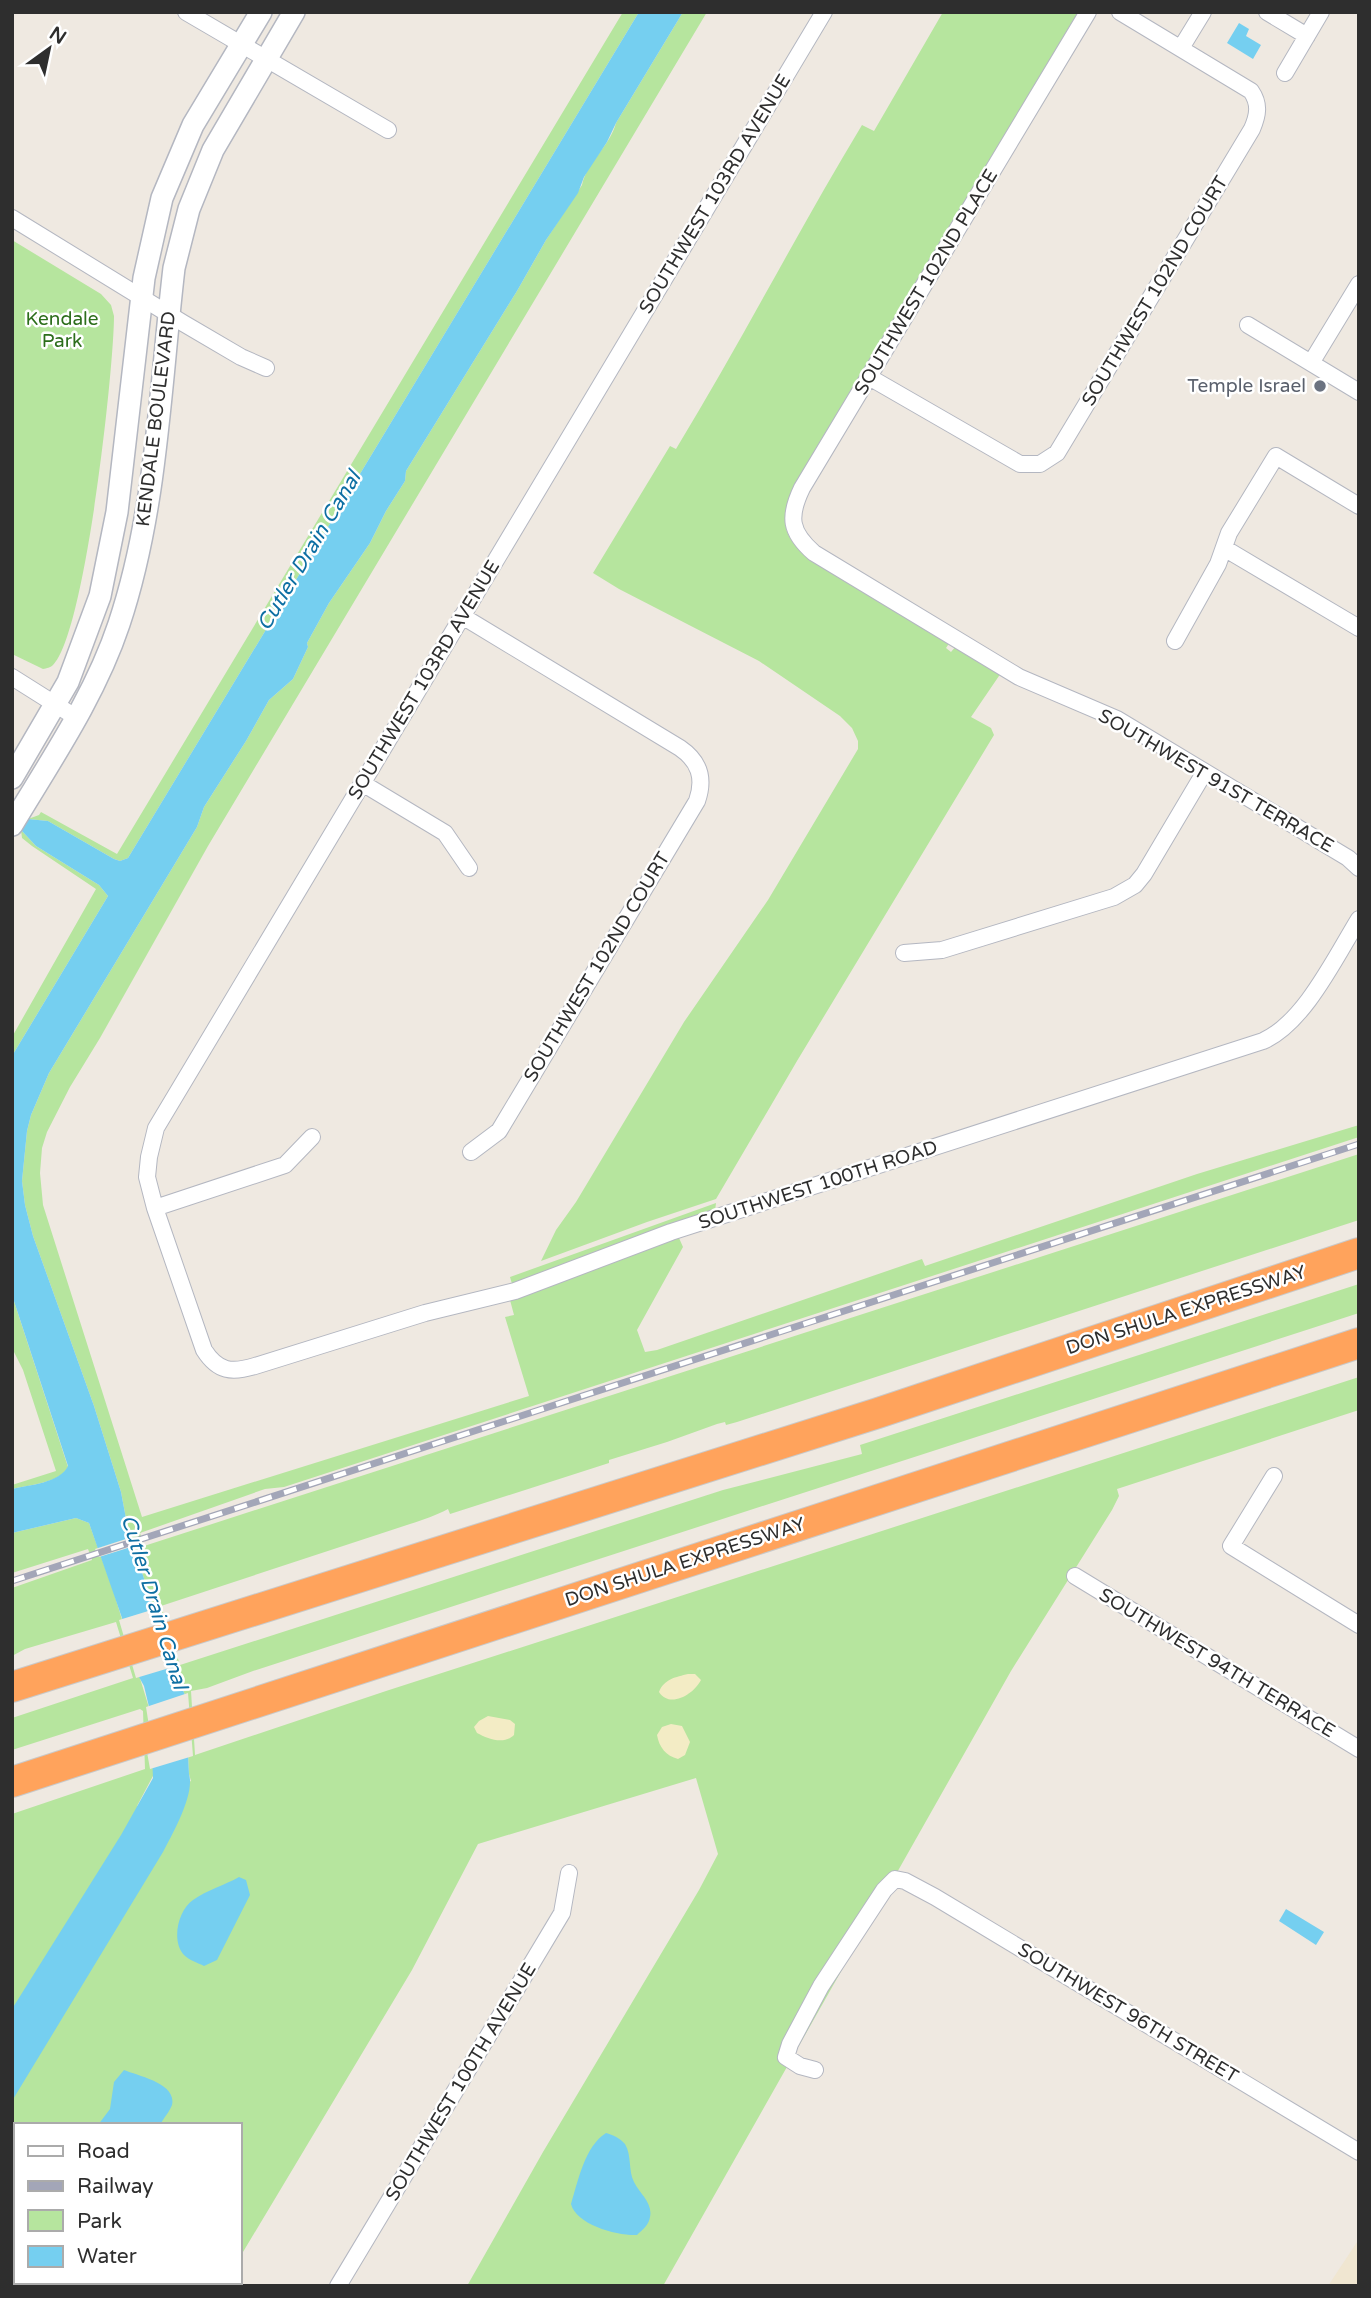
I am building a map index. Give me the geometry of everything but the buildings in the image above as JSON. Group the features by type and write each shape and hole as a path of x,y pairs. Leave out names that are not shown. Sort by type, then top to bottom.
{"highway":[{"name":"DON SHULA EXPRESSWAY","path":"12,1687 878,1413 1359,1253"},
{"name":"DON SHULA EXPRESSWAY","path":"12,1782 1359,1343"}],"street":[{"path":"186,12 388,130"},
{"name":"KENDALE BOULEVARD","path":"12,778 57,705 78,661 93,618 111,547 148,254 162,198 193,125 261,12"},
{"name":"KENDALE BOULEVARD","path":"12,825 77,718 119,624 140,544 150,491 174,268 190,209 213,150 294,12"},
{"name":"SOUTHWEST 103RD AVENUE","path":"222,1368 207,1355 199,1338 155,1208 147,1177 151,1143 156,1128 824,12"},
{"name":"SOUTHWEST 102ND PLACE","path":"814,553 803,544 794,528 793,510 796,500 1088,12"},
{"path":"1120,12 1181,48 1203,12"},
{"path":"1267,12 1307,36"},
{"path":"1285,73 1321,12"},
{"name":"SOUTHWEST 102ND COURT","path":"869,377 1020,464 1040,464 1057,453 1257,117 1258,106 1251,91 1181,48"},
{"path":"12,218 168,314 265,368"},
{"path":"1311,363 1359,284"},
{"path":"1248,325 1359,392"},
{"path":"1175,641 1218,564 1229,533 1276,456 1356,499"},
{"path":"1224,548 1359,628"},
{"name":"SOUTHWEST 91ST TERRACE","path":"814,553 1019,677 1117,719 1348,858 1359,868"},
{"name":"SOUTHWEST 102ND COURT","path":"462,617 680,748 692,758 700,770 700,793 690,812 499,1131 471,1152"},
{"path":"12,677 77,718"},
{"path":"904,953 942,950 1114,897 1131,888 1144,874 1204,773"},
{"path":"362,783 445,833 470,868"},
{"name":"SOUTHWEST 100TH ROAD","path":"222,1368 238,1371 425,1313 515,1291 671,1232 1263,1041 1284,1030 1299,1014 1359,919"},
{"path":"155,1208 285,1165 312,1136"},
{"path":"1274,1476 1231,1546 1359,1625"},
{"name":"SOUTHWEST 94TH TERRACE","path":"1075,1576 1359,1749"},
{"name":"SOUTHWEST 100TH AVENUE","path":"338,2286 562,1913 569,1873"},
{"name":"SOUTHWEST 96TH STREET","path":"815,2070 800,2066 786,2057 790,2044 821,1986 884,1890 895,1879 905,1881 935,1897 1359,2152"}],"shaded area":[{"path":"1359,2239 1359,2286 1328,2286"}],"green space":[{"path":"623,12 639,12 128,858 120,861 114,859 48,821 28,819 41,812 117,854"},
{"path":"683,12 707,12 208,846 47,1132 42,1148 40,1173 43,1205 142,1517 529,1396 505,1317 514,1315 510,1300 679,1238 683,1247 637,1330 645,1352 922,1259 925,1266 1197,1174 1359,1125 1359,1137 284,1487 265,1489 140,1533 144,1546 1359,1154 1359,1220 737,1422 717,1424 609,1460 609,1463 450,1514 448,1509 420,1521 161,1606 180,1665 723,1490 862,1454 860,1445 1359,1284 1359,1313 191,1691 195,1755 1359,1377 1359,1410 1117,1489 1119,1496 1112,1510 1011,1671 663,2286 467,2286 718,1854 696,1778 478,1844 412,1970 242,2254 242,2123 14,2123 14,2284 224,2284 12,2286 12,1814 145,1769 143,1711 140,1709 12,1750 12,1718 133,1678 116,1622 25,1649 12,1656 12,1588 92,1560 88,1549 12,1573 12,1533 76,1518 89,1523 113,1590 150,1711 154,1774 137,1806 191,1781 185,1695 173,1668 137,1557 132,1550 121,1492 94,1406 33,1236 25,1205 22,1181 31,1115 49,1073 197,827 204,807 269,700 293,679 308,647 307,643 329,603 370,543 405,481 406,471 582,185"},
{"path":"943,12 1078,12 793,490 785,520 794,544 810,559 950,642 946,648 951,652 956,646 1001,673 971,717 991,728 994,735 716,1199 541,1261 556,1230 576,1202 684,1022 768,900 858,749 858,741 852,728 840,716 759,661 593,573 670,446 676,449 862,125 874,131"},
{"name":"Kendale Park","path":"12,240 101,294 111,305 114,316 109,389 96,499 76,605 65,643 53,665 43,669 12,654"},
{"path":"21,830 36,846 99,885 108,896 12,1056 12,1037 96,889 32,846 22,838"},
{"path":"716,1203 715,1211 512,1284 510,1277"},
{"path":"12,1295 68,1467 51,1480 12,1489 12,1485 56,1471 23,1370 12,1348"}],"sand":[{"path":"695,1674 701,1680 688,1694 669,1699 659,1692 667,1681"},
{"path":"488,1716 510,1720 515,1724 514,1735 501,1740 477,1733 474,1727"},
{"path":"671,1724 682,1726 690,1742 685,1755 678,1759 664,1750 657,1735 662,1727"}],"water":[{"path":"639,12 683,12 584,177 578,193 546,240 406,471 405,481 370,543 329,603 307,643 308,647 293,679 269,700 204,807 197,827 49,1073 31,1115 22,1181 25,1205 33,1236 94,1406 121,1492 132,1550 137,1557 173,1668 185,1695 190,1782 182,1813 163,1852 12,2101 12,2009 121,1835 153,1778 150,1711 144,1686 89,1523 76,1518 12,1533 12,1489 51,1480 68,1466 12,1295 12,1056 108,896 99,885 36,846 21,830 28,819 48,821 114,859 120,861 128,858"},
{"path":"1239,23 1249,29 1246,36 1261,45 1253,59 1227,43"},
{"path":"239,1877 246,1880 250,1895 217,1960 204,1966 188,1958 180,1949 177,1934 183,1911 198,1896"},
{"path":"1286,1909 1324,1932 1316,1945 1279,1921"},
{"path":"124,2070 155,2082 169,2091 172,2105 161,2123 100,2123 110,2109 114,2082"},
{"path":"606,2133 625,2144 632,2177 650,2207 648,2222 637,2235 619,2234 599,2228 581,2218 571,2204 588,2155"}],"pier":[{"path":"132,1537 134,1546 99,1557 95,1549"},
{"path":"158,1608 176,1666 136,1678 119,1620"},
{"path":"188,1693 193,1756 150,1769 146,1707"}],"railway":[{"path":"12,1581 1359,1144"}],"place":[{"name":"Temple Israel","path":"1320,386"}],"water label":[{"name":"Cutler Drain Canal","path":"309,551"},
{"name":"Cutler Drain Canal","path":"154,1602"}]}
